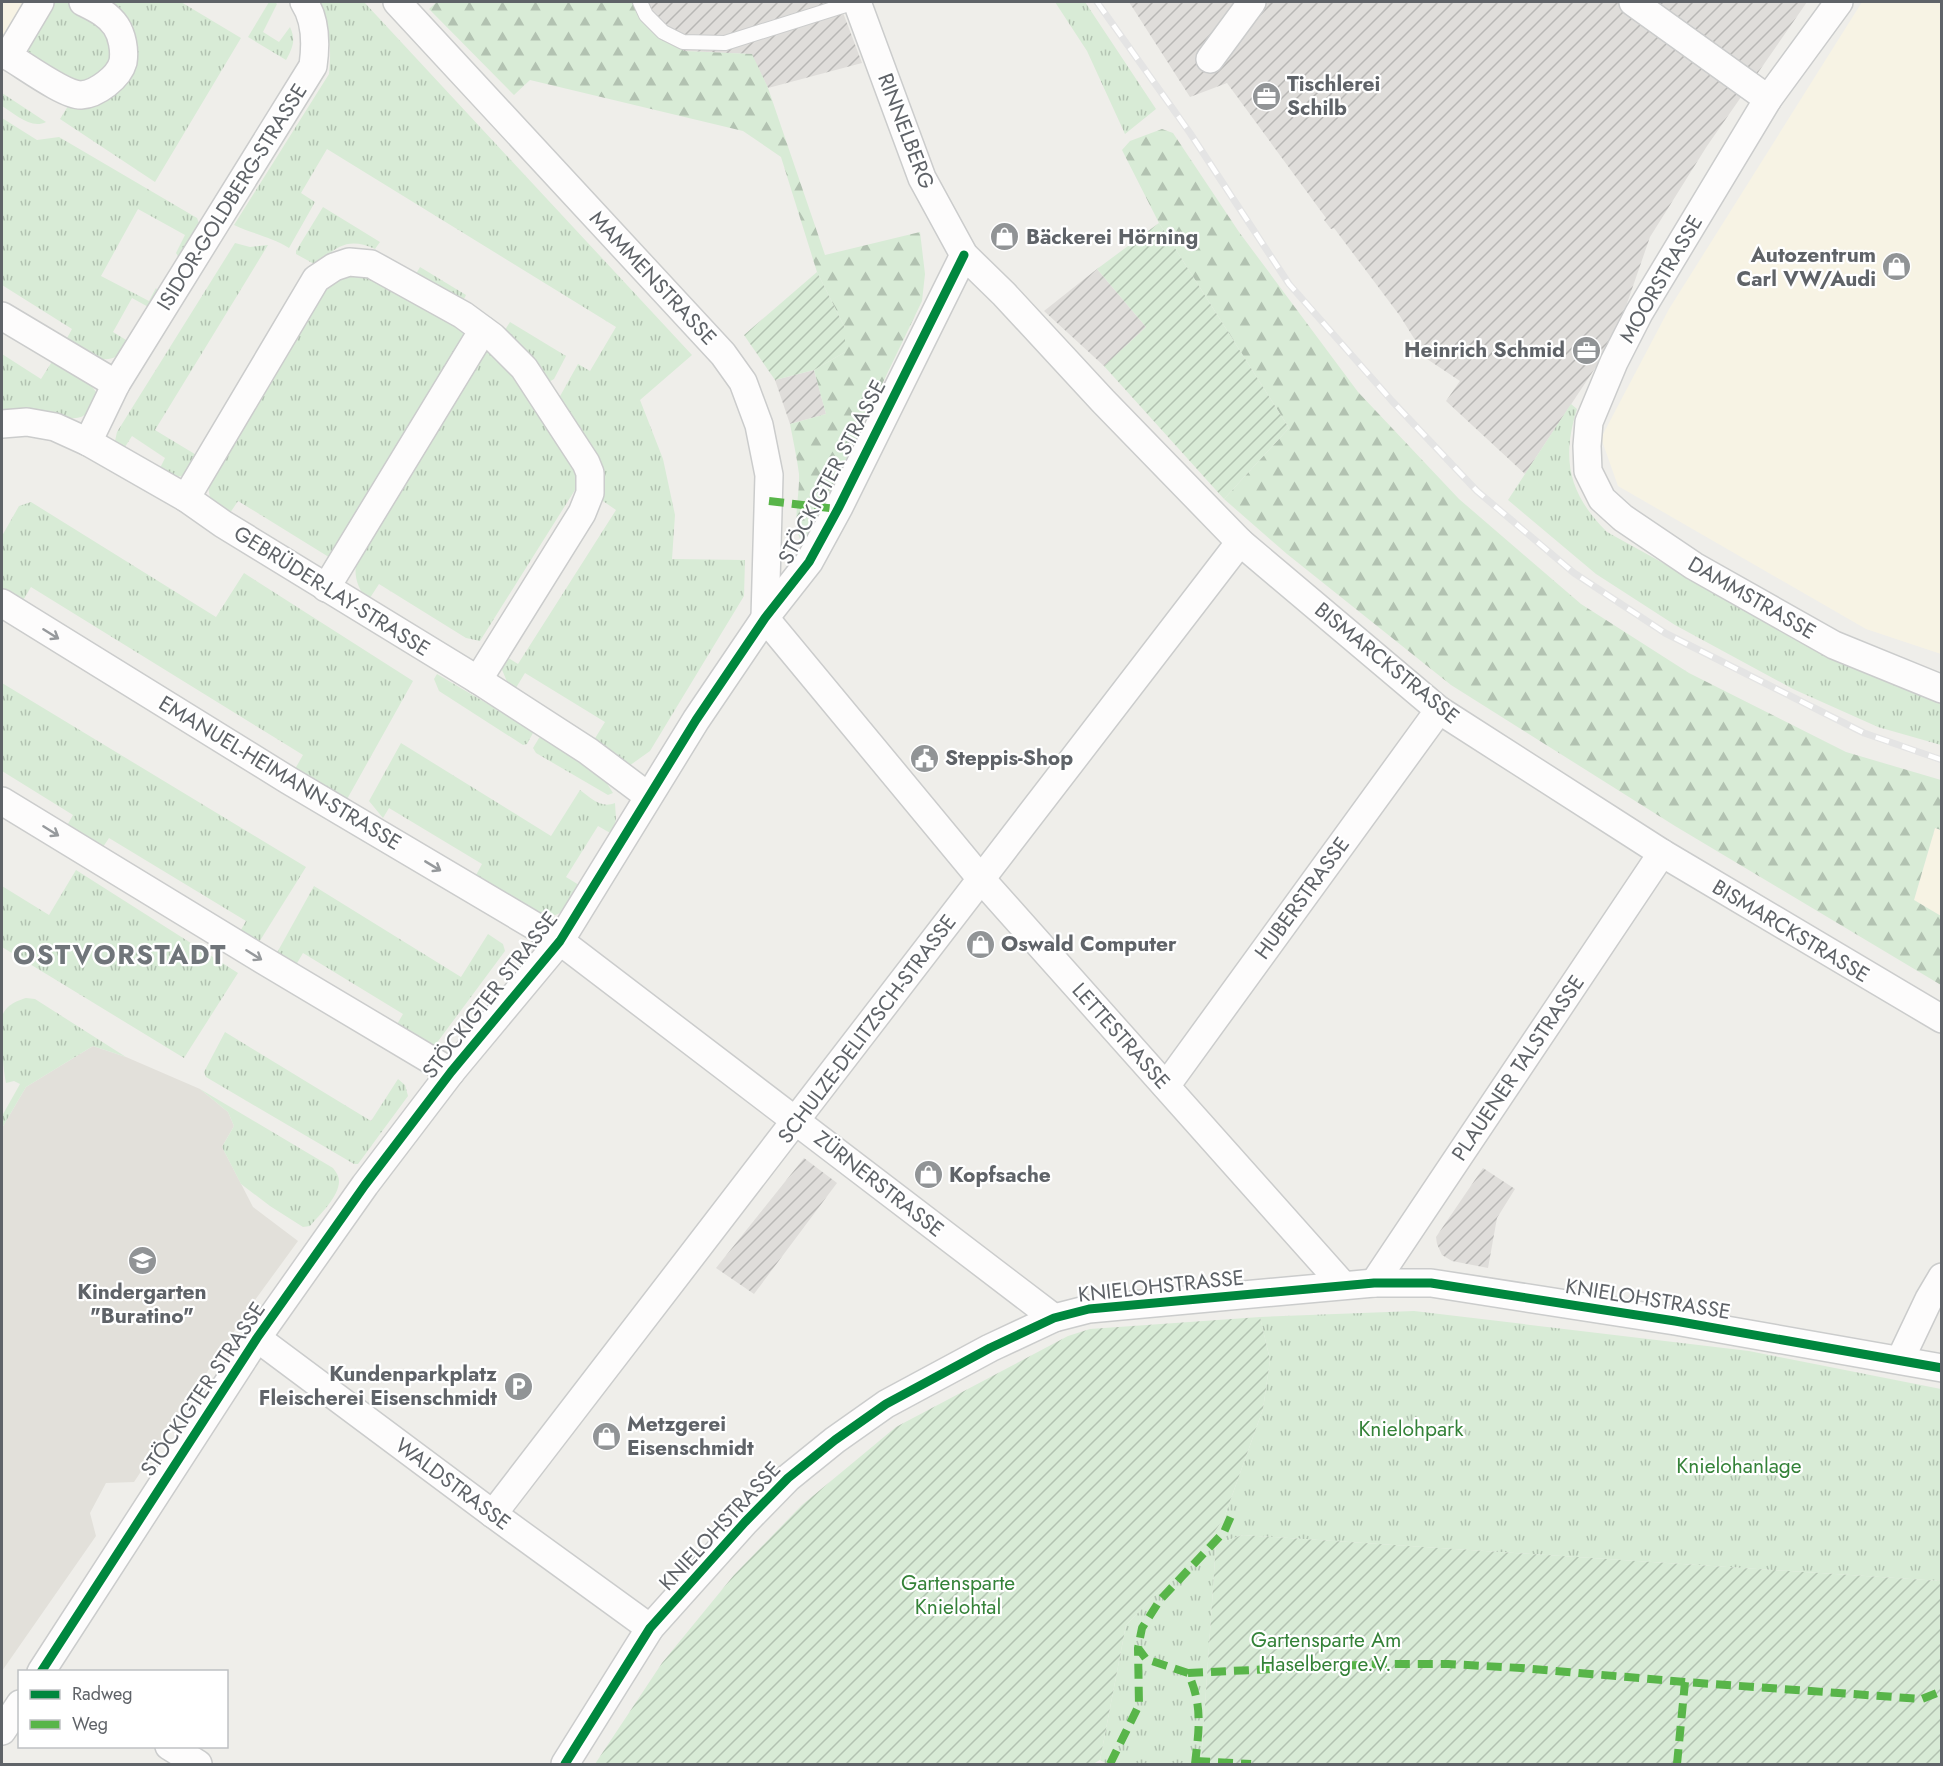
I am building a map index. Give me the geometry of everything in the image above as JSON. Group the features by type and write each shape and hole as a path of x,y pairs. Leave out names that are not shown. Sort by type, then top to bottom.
{"street":[{"path":"40,2 8,56 66,91 81,95 99,89 114,77 123,63 123,45 117,28 108,16 82,2"},
{"name":"ISIDOR-GOLDBERG-STRASSE","path":"88,442 116,384 313,66 315,47 313,26 304,2"},
{"name":"MAMMENSTRASSE","path":"397,2 723,354 743,382 759,425 769,474 765,618"},
{"name":"RINNELBERG","path":"856,2 921,178 964,255"},
{"path":"1210,59 1252,2"},
{"path":"1632,2 1768,99"},
{"name":"MOORSTRASSE","path":"1588,471 1589,422 1614,362 1639,313 1768,99 1839,2"},
{"name":"STÖCKIGTER STRASSE","path":"44,1670 257,1338 365,1185 451,1072 560,941 696,720 765,618 809,562 839,507 964,255"},
{"name":"BISMARCKSTRASSE","path":"964,255 1240,542 1439,710 1662,853 1941,1019"},
{"path":"186,498 316,279 334,267 348,262 371,264 463,315 524,368 579,450 590,473 591,484 582,513 478,680"},
{"path":"2,316 116,384"},
{"path":"326,588 483,330"},
{"name":"GEBRÜDER-LAY-STRASSE","path":"2,424 27,422 55,427 88,442 186,498 223,524 478,680 588,751 648,796"},
{"name":"DAMMSTRASSE","path":"1588,471 1602,499 1623,518 1694,566 1834,645 1941,689"},
{"name":"SCHULZE-DELITZSCH-STRASSE","path":"493,1514 1240,542"},
{"name":"EMANUEL-HEIMANN-STRASSE","path":"2,603 288,780 560,941"},
{"name":"LETTESTRASSE","path":"765,618 982,880 1343,1285"},
{"name":"HUBERSTRASSE","path":"1166,1086 1439,710"},
{"path":"2,801 451,1072"},
{"name":"PLAUENER TALSTRASSE","path":"1374,1282 1662,853"},
{"name":"ZÜRNERSTRASSE","path":"560,941 1054,1318"},
{"path":"1900,1360 1941,1277"},
{"name":"KNIELOHSTRASSE","path":"565,1764 650,1628 745,1522 788,1478 835,1440 886,1404 990,1348 1054,1318 1089,1309 1374,1282 1431,1283 1675,1321 1941,1368"},
{"name":"WALDSTRASSE","path":"257,1338 650,1628"},
{"path":"2,1731 18,1707"},
{"path":"173,1748 198,1764"}],"lane":[{"path":"640,2 646,15 663,32 683,42 725,43 856,2"}],"shaded area":[{"path":"2,2 24,2 2,40"},
{"path":"633,2 839,2 862,63 768,88 751,54 684,51 644,23"},
{"path":"1129,2 1807,2 1707,146 1650,237 1615,338 1525,474 1446,401 1460,381 1427,359 1400,316 1334,228 1331,229 1324,220 1326,218 1227,83 1190,97"},
{"path":"1862,2 1941,2 1941,654 1866,629 1618,486 1601,438 1669,309"},
{"path":"1097,269 1146,327 1104,366 1044,311"},
{"path":"814,370 826,414 790,424 775,380"},
{"path":"1935,828 1941,830 1941,916 1914,900"},
{"name":"Kindergarten \"Buratino\"","path":"93,1046 126,1057 200,1089 228,1112 234,1126 222,1147 253,1207 298,1241 255,1300 134,1482 106,1483 90,1513 96,1536 2,1671 2,1128 26,1087"},
{"path":"804,1158 837,1183 754,1294 716,1268"},
{"path":"1483,1168 1515,1189 1497,1218 1488,1268 1452,1261 1442,1255 1436,1237"}],"green space":[{"path":"53,2 67,2 103,21 115,47 107,72 81,83 67,81 25,55 24,44"},
{"path":"100,2 181,2 241,38 155,182 60,119 70,103 125,77"},
{"path":"269,2 277,4 263,32 279,42 290,27 293,44 286,60 248,37"},
{"path":"318,2 364,2 692,355 640,400 663,459 675,515 672,559 745,560 744,596 650,751 629,766 594,740 605,722 525,673 514,691 508,684 500,665 505,656 518,664 616,510 600,499 605,490 597,461 559,398 578,364 590,371 616,327 327,149 301,193 315,202 289,248 234,225 329,74 329,37"},
{"path":"437,2 633,2 644,23 684,51 752,54 768,88 825,255 920,232 925,274 922,301 804,547 797,530 799,474 790,424 826,414 814,370 845,352 845,328 817,272 781,157 743,131 530,80 514,95 429,9"},
{"path":"1055,2 1085,2 1156,109 1125,134 1087,51"},
{"path":"2,93 46,122 34,124 17,116 2,106"},
{"path":"2,118 37,140 59,137 197,218 200,226 182,263 176,253 185,235 138,209 101,276 149,301 156,288 160,294 152,309 132,298 113,332 131,343 115,357 100,358 66,340 72,329 2,285"},
{"path":"1162,129 1173,133 1239,232 1358,392 1459,499 1581,604 1689,673 1846,752 1941,780 1941,830 1935,828 1914,900 1941,916 1941,985 1675,826 1451,685 1287,554 1224,499 1289,428 1159,223 1122,150 1130,141"},
{"path":"323,207 380,242 375,249 366,245 343,245 316,265 296,254"},
{"path":"1159,223 1289,428 1224,499 1104,366 1146,327 1097,269"},
{"path":"235,243 250,247 268,245 155,430 198,456 187,473 183,476 173,476 159,470 165,458 132,436 123,450 115,441 117,432"},
{"path":"420,267 466,295 462,303 416,274"},
{"path":"355,268 471,333 332,559 238,501 228,516 221,512 211,499 209,475 321,288"},
{"path":"817,272 845,328 845,352 814,370 775,380 744,335"},
{"path":"510,322 566,356 554,379 547,383 503,333"},
{"path":"491,344 561,438 580,482 480,641 466,638 379,584 368,601 358,583 356,562 488,345"},
{"path":"2,354 41,379 53,360 88,381 96,392 91,409 83,416 68,419 2,413"},
{"path":"1571,404 1577,409 1570,444 1569,460 1572,475 1584,504 1607,532 1842,662 1941,703 1941,745 1878,727 1793,689 1675,625 1596,574 1508,500"},
{"path":"31,502 216,617 244,573 413,681 346,801 295,769 303,755 31,587 22,602 2,589 2,536 19,506"},
{"path":"437,674 532,730 533,733 527,744 523,745 439,691 434,679"},
{"path":"2,683 306,867 256,947 238,935 246,921 109,838 99,853 65,829 73,815 2,771"},
{"path":"542,736 598,769 613,793 608,795 536,753 533,748"},
{"path":"401,743 551,836 580,790 601,804 615,803 616,819 612,834 598,826 566,877 579,885 561,912 552,916 541,915 517,905 475,877 482,864 389,808 383,818 369,801"},
{"path":"76,870 238,973 184,1058 2,947 2,886 49,915"},
{"path":"314,886 461,977 488,934 503,944 505,951 433,1048 392,1033 403,1014 303,953 293,970 274,958"},
{"path":"26,998 35,999 126,1057 93,1046 26,1087 2,1128 2,1116 20,1084 14,1081 6,1083 2,1050 2,1018 8,1007"},
{"path":"225,1032 371,1121 398,1079 405,1085 408,1096 358,1164 354,1164 206,1077 204,1072"},
{"path":"200,1089 333,1168 339,1179 336,1193 310,1226 303,1227 241,1184 222,1147 234,1126 228,1112"},
{"name":"Knielohpark","path":"1414,1311 1749,1351 1941,1389 1941,1581 1243,1535 1216,1544 1201,1764 1107,1764 1100,1760 1126,1625 1209,1540 1224,1518 1263,1409 1270,1360 1260,1317"},
{"name":"Gartensparte Knielohtal","path":"1260,1317 1270,1360 1263,1409 1224,1518 1209,1540 1126,1625 1100,1760 1093,1764 595,1764 662,1663 734,1575 802,1505 896,1427 1068,1336 1090,1329"},
{"name":"Gartensparte Am Haselberg e.V.","path":"1243,1535 1941,1581 1941,1764 1201,1764 1216,1544"}],"railway":[{"path":"1097,2 1190,133 1289,284 1392,401 1477,491 1574,573 1665,633 1864,733 1942,760"}],"marked path":[{"path":"769,501 837,509"},
{"path":"1195,1764 1198,1707 1188,1673 1146,1659 1138,1648 1142,1628 1160,1600 1224,1532 1231,1516"},
{"path":"1110,1764 1139,1705 1138,1648"},
{"path":"1188,1673 1381,1664 1448,1664 1922,1699 1942,1691"},
{"path":"1677,1764 1685,1682"},
{"path":"1195,1761 1251,1764"}],"cycle path":[{"path":"42,1670 257,1338 365,1185 451,1072 560,941 696,720 765,618 809,562 839,507 964,255"},
{"path":"565,1764 650,1628 745,1522 788,1478 835,1440 886,1404 990,1348 1054,1318 1089,1309 1374,1283 1431,1283 1675,1321 1942,1368"}],"place":[{"name":"Tischlerei Schilb","path":"1266,96"},
{"name":"Bäckerei Hörning","path":"1005,237"},
{"name":"Autozentrum Carl VW/Audi","path":"1897,267"},
{"name":"Heinrich Schmid","path":"1586,350"},
{"name":"Steppis-Shop","path":"924,758"},
{"name":"Oswald Computer","path":"980,944"},
{"name":"Kopfsache","path":"928,1175"},
{"name":"Kindergarten \"Buratino\"","path":"142,1261"},
{"name":"Kundenparkplatz Fleischerei Eisenschmidt","path":"518,1386"},
{"name":"Metzgerei Eisenschmidt","path":"606,1436"}],"district":[{"name":"OSTVORSTADT","path":"120,955"}],"park label":[{"name":"Knielohanlage","path":"1739,1466"}]}
